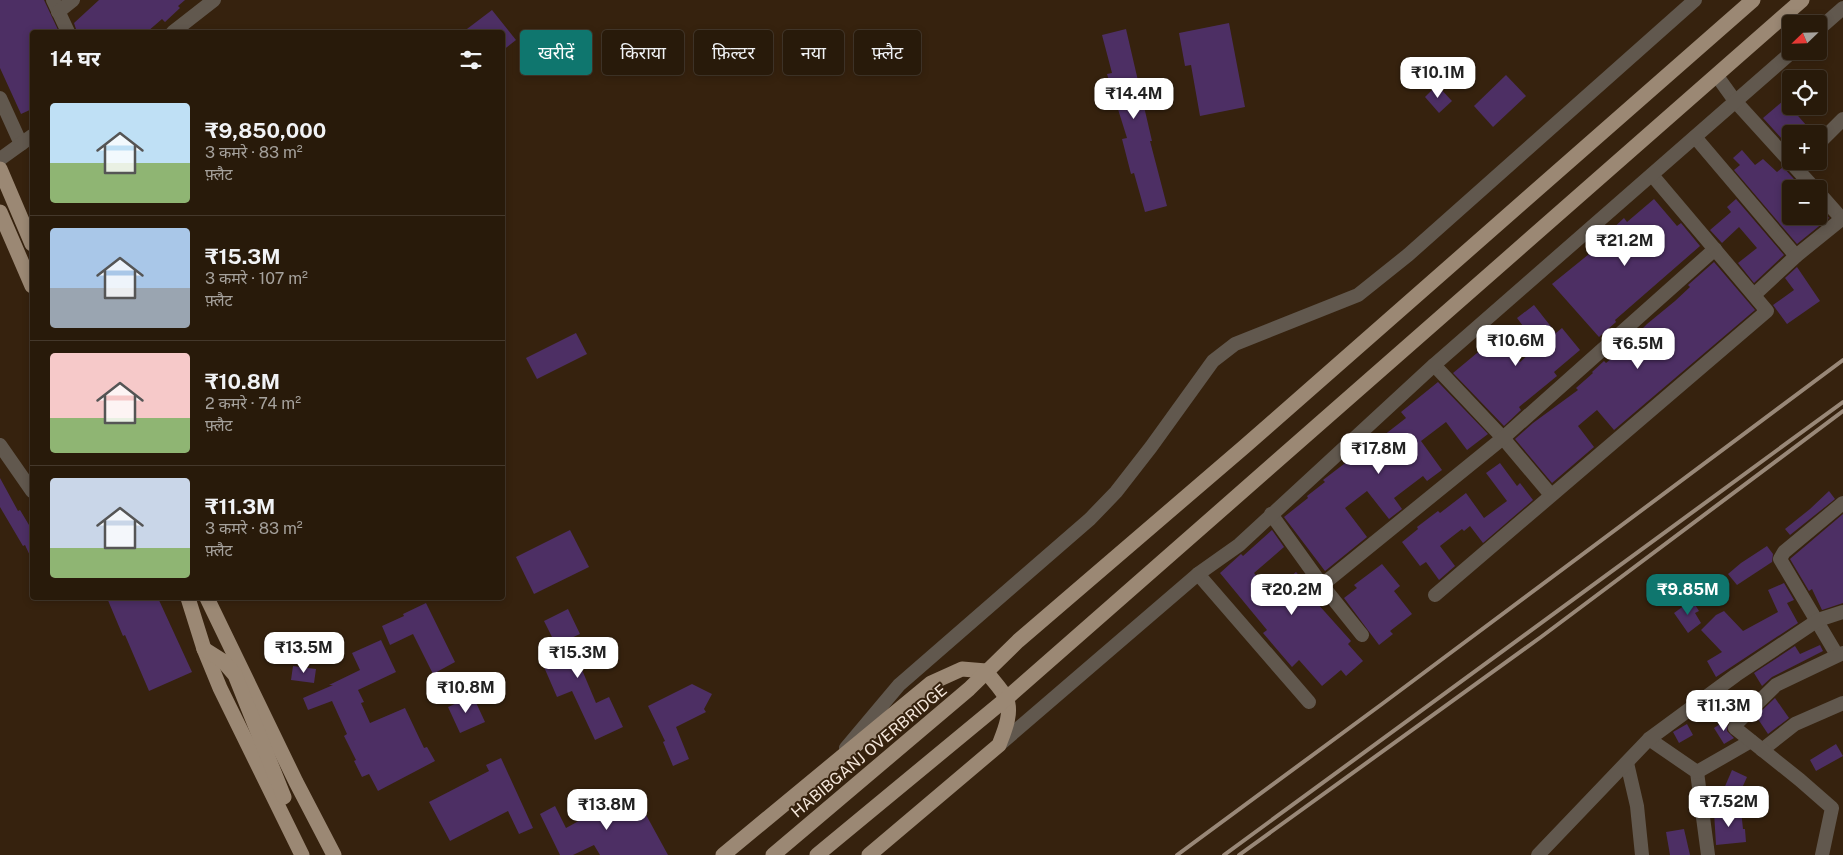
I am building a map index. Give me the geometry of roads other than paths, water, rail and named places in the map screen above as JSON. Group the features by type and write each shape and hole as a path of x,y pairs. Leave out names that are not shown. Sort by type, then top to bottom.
{"main road":[{"name":"HABIBGANJ OVERBRIDGE","path":"773,855 969,689 1018,641 1252,441 1753,0"},
{"path":"819,853 1007,698 1802,0"},
{"path":"0,169 30,239"},
{"path":"0,212 30,281"},
{"path":"189,600 204,649 220,688 302,855"},
{"path":"208,600 296,782 334,855"},
{"path":"204,649 223,661 235,675 280,789 311,855"},
{"path":"723,855 932,683 962,668 986,672 1007,698 1006,724 999,746 869,855"}],"street":[{"path":"67,30 56,6 73,0"},
{"path":"175,30 214,0"},
{"path":"831,766 899,685 1090,519 1116,492 1214,361 1234,344 1358,295 1408,255 1695,0"},
{"path":"1828,21 1843,8"},
{"path":"999,746 1198,574 1232,551 1434,364 1783,60"},
{"path":"1716,76 1735,101 1782,149"},
{"path":"0,98 27,140 0,159"},
{"path":"1827,135 1843,119"},
{"path":"1695,137 1796,256"},
{"path":"1434,595 1767,311 1652,175"},
{"path":"1754,295 1796,256 1843,218 1827,201"},
{"path":"1322,585 1503,438 1715,250"},
{"path":"1434,364 1503,438 1551,495"},
{"path":"0,445 30,488"},
{"path":"1822,855 1832,808 1735,728 1738,722 1776,685 1840,654 1780,559 1784,552 1843,503"},
{"path":"1271,514 1322,585 1362,635"},
{"path":"1198,574 1309,702"},
{"path":"1538,855 1650,739 1736,675 1818,620 1843,612"},
{"path":"1697,772 1757,746 1795,724 1843,703"},
{"path":"1650,739 1697,772 1708,855"},
{"path":"1627,763 1637,806 1642,855"}],"railway":[{"path":"1177,855 1843,360"},
{"path":"1224,855 1843,402"},
{"path":"1239,855 1541,637 1843,411"}]}
